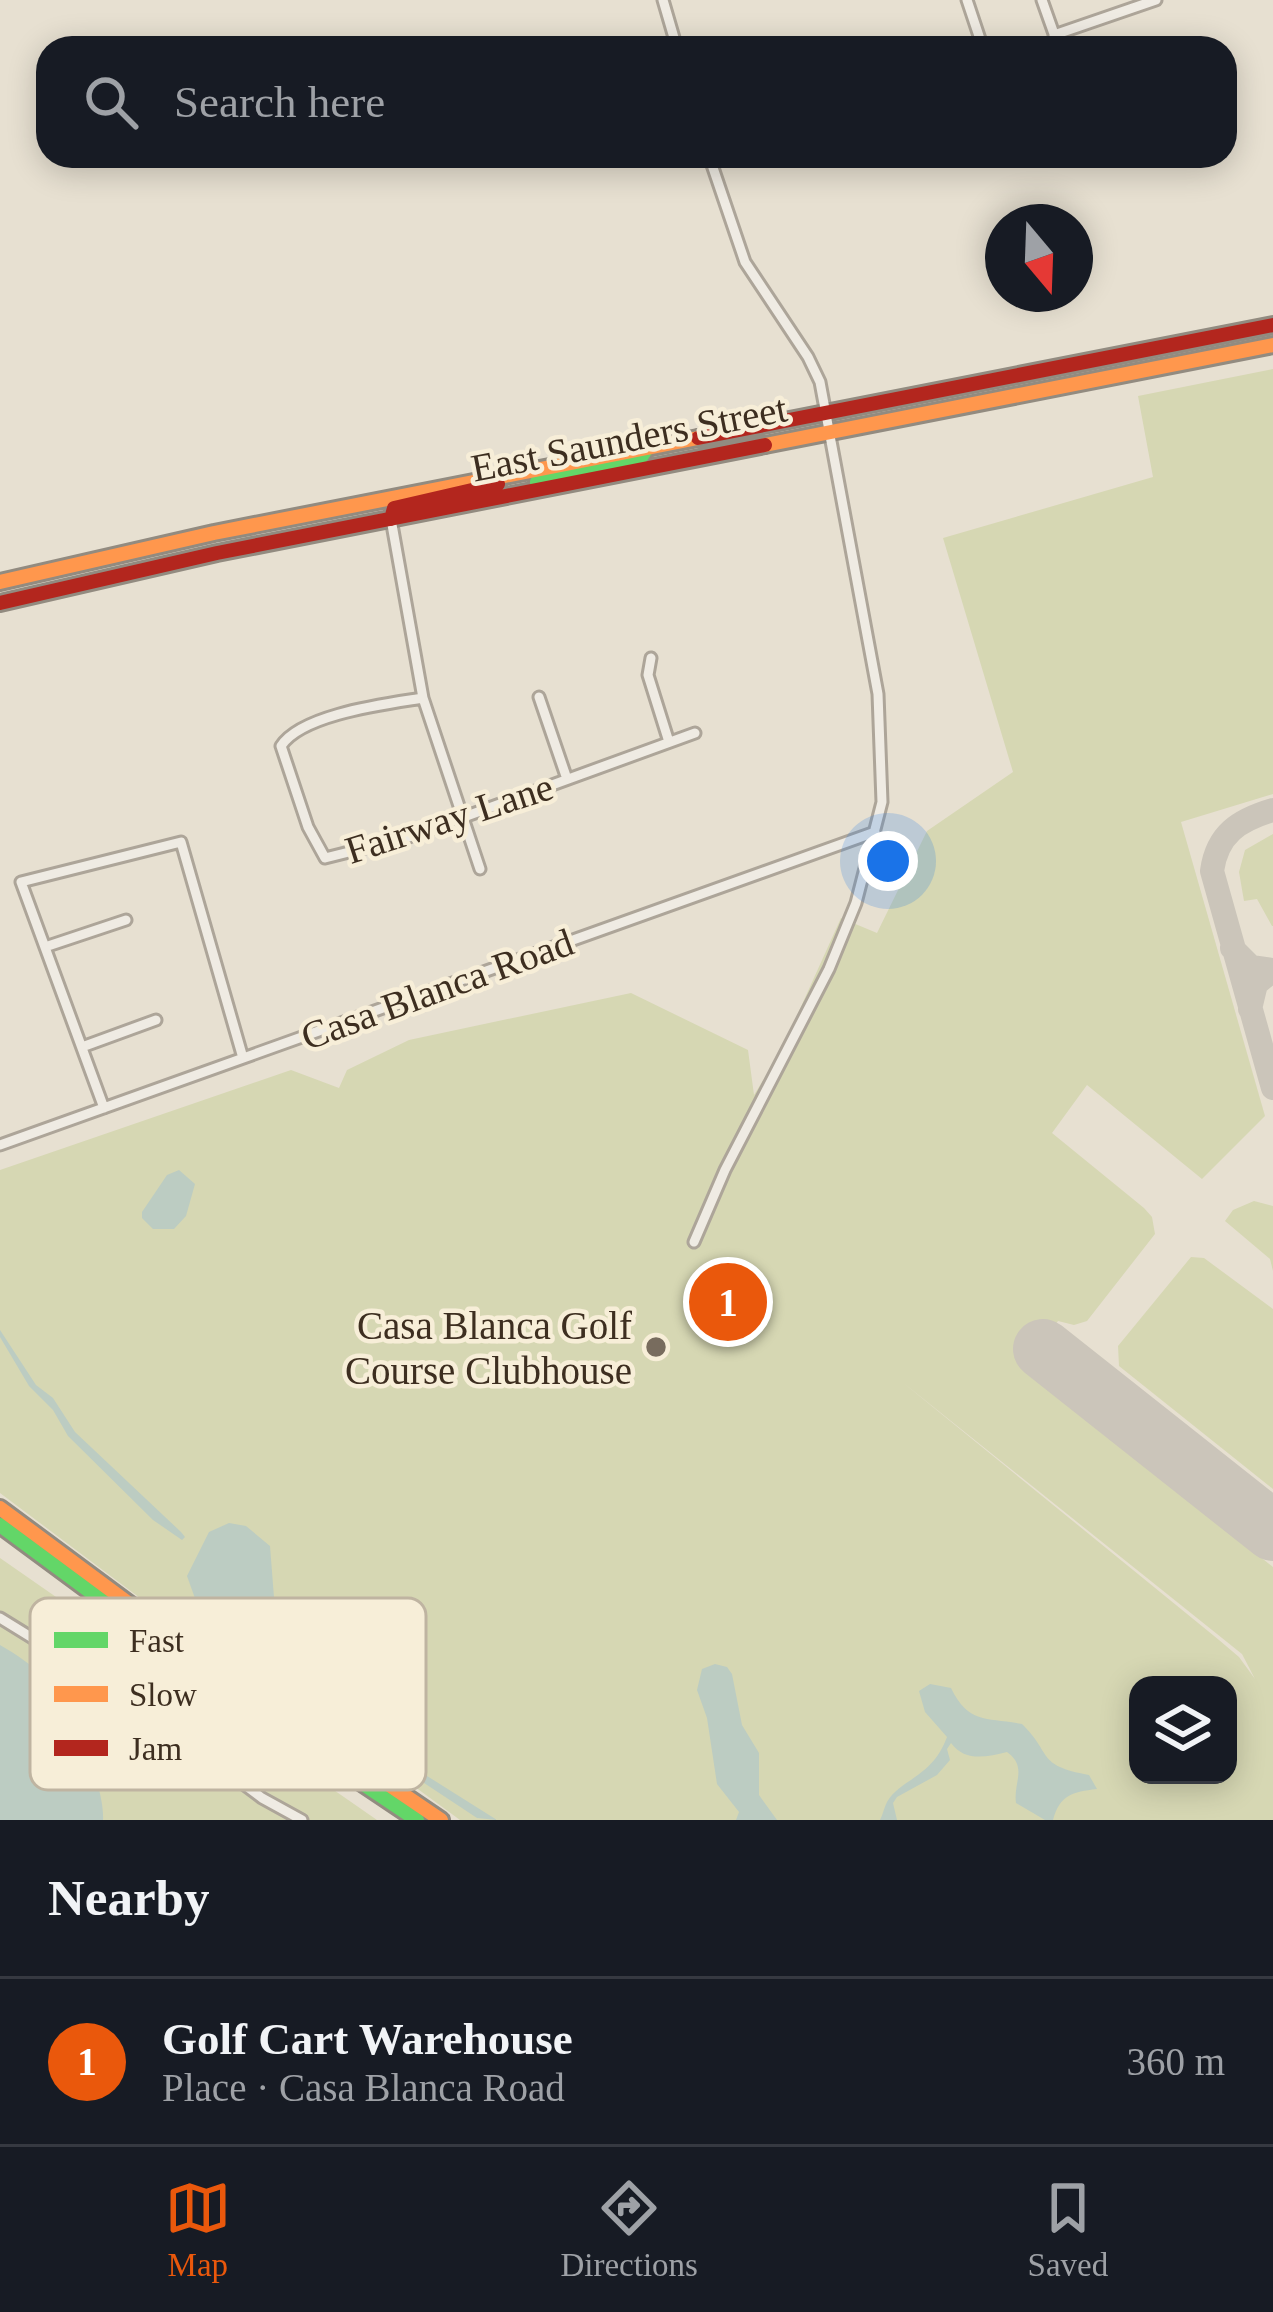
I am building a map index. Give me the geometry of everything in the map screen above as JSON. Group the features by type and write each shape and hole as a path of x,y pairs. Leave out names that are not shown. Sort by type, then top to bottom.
{"main road":[{"name":"East Saunders Street","path":"0,583 122,552 1273,325"},
{"name":"East Saunders Street","path":"0,603 144,568 1273,345"},
{"path":"519,494 529,484 638,460 647,448"},
{"path":"391,519 394,508 475,492 518,473"},
{"path":"0,1508 122,1598"},
{"path":"0,1525 98,1598"},
{"path":"372,1790 417,1820"},
{"path":"397,1790 441,1820"}],"street":[{"path":"663,0 674,36"},
{"path":"967,0 978,36"},
{"path":"1042,0 1054,35 1156,0"},
{"path":"694,1242 724,1170 829,969 856,903 882,802 878,694 817,372 745,262 713,168"},
{"path":"391,519 424,698 480,869"},
{"path":"651,658 648,675 669,742"},
{"name":"Fairway Lane","path":"424,698 364,708 290,732 281,746 308,827 325,858 409,837 695,733"},
{"path":"539,698 567,779"},
{"name":"Casa Blanca Road","path":"0,1145 874,832"},
{"path":"104,1108 21,882 181,842 243,1058"},
{"path":"45,947 126,920"},
{"path":"82,1047 156,1021"},
{"path":"0,1618 30,1637"},
{"path":"251,1790 302,1820"}],"green space":[{"path":"1273,369 1273,794 1181,822 1265,1116 1202,1179 1087,1085 1052,1133 1144,1208 1152,1217 1155,1234 1087,1321 1074,1325 1058,1321 1023,1368 1273,1567 1273,1820 460,1820 419,1790 426,1790 426,1598 140,1598 0,1493 0,1170 291,1070 339,1088 347,1070 409,1040 631,993 748,1050 754,1095 781,1051 841,918 877,933 927,831 1013,772 943,538 1153,477 1138,396","holes":["901,1381 1242,1654 1255,1679 1219,1640"]},
{"path":"1273,834 1272,926 1257,899 1244,901 1239,872 1245,850"},
{"path":"1254,1201 1273,1206 1273,1271 1270,1259 1225,1221 1233,1210"},
{"path":"1191,1257 1204,1258 1273,1309 1273,1489 1119,1366 1118,1346"},
{"path":"0,1558 58,1598 30,1598 30,1790 334,1790 377,1820 0,1820"}],"shaded area":[{"path":"179,1170 195,1184 186,1216 174,1229 153,1229 142,1212 167,1175"},
{"path":"0,1330 75,1432 181,1532 182,1540 153,1520 68,1436 53,1410 29,1386"},
{"path":"229,1523 246,1526 270,1546 274,1598 195,1598 187,1576 209,1532"},
{"path":"0,1645 30,1666 30,1790 99,1790 103,1820 0,1820"},
{"path":"715,1664 732,1674 742,1725 759,1753 759,1795 777,1820 736,1820 739,1812 717,1784 707,1718 697,1690 702,1669"},
{"path":"930,1684 951,1688 972,1714 1022,1724 1052,1762 1089,1775 1097,1789 1068,1796 1053,1820 1045,1820 1016,1803 1017,1763 1007,1752 969,1756 951,1743 947,1749 950,1760 937,1775 897,1797 893,1803 897,1820 880,1820 893,1794 925,1770 947,1737 925,1712 919,1691"},
{"path":"426,1775 497,1820 477,1818 426,1784"}],"taxiway":[{"path":"1273,810 1232,830 1219,847 1212,871 1273,1088"},
{"path":"1232,948 1251,967 1273,970 1256,984 1250,1009"}],"runway":[{"path":"1043,1349 1273,1531"}],"traffic: fast":[{"path":"537,482 639,460 647,448"},
{"path":"0,1525 99,1598"},
{"path":"372,1790 417,1820"}],"traffic: slow":[{"path":"765,445 1273,345"},
{"path":"0,582 214,533 698,438"},
{"path":"0,1508 121,1598"},
{"path":"397,1790 441,1820"}],"traffic: jam":[{"path":"698,438 1273,325"},
{"path":"0,603 217,553 765,445"},
{"path":"391,519 394,508 498,484"}],"place":[{"name":"Golf Cart Warehouse","path":"728,1302"},
{"name":"Casa Blanca Golf Course Clubhouse","path":"656,1347"}]}
